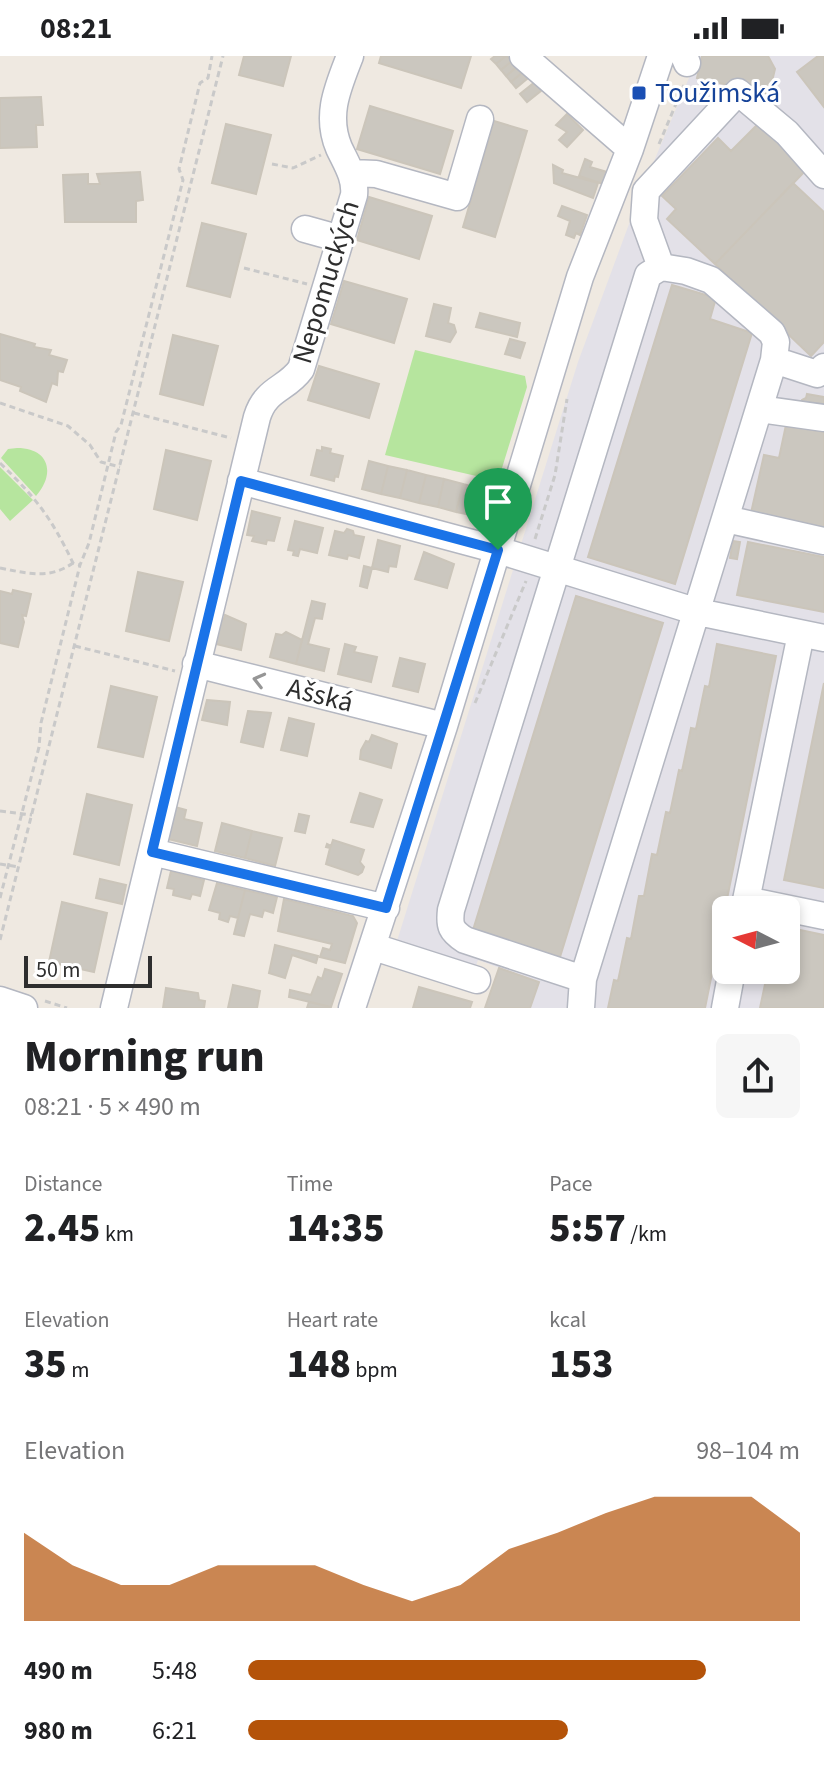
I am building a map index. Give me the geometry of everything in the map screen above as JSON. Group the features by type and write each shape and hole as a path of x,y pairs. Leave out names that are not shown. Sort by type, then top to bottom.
{"street":[{"name":"Nepomuckých","path":"114,1008 262,404 269,394 290,382 301,369 354,195 351,173 333,128 333,108 350,56"},
{"path":"523,56 642,150"},
{"path":"352,1008 444,726 580,277 642,150 661,56"},
{"path":"661,267 644,220 646,191 738,92 787,133 824,175"},
{"path":"351,173 376,174 454,208 480,119"},
{"path":"305,229 341,239"},
{"path":"581,1008 583,979 698,612 774,360 776,342 772,333 711,280 686,271 661,267 648,275 544,564 449,925 453,933 465,940 583,979"},
{"path":"774,360 817,374 824,367"},
{"path":"759,409 824,418"},
{"path":"241,481 498,550 698,612 812,636 747,896"},
{"path":"726,519 824,541"},
{"name":"Ašská","path":"195,670 444,726"},
{"path":"152,852 386,908"},
{"path":"800,913 824,916"},
{"path":"374,947 477,980"},
{"path":"725,1008 729,984"},
{"path":"0,1000 24,1008"}],"path":[{"path":"0,898 39,747 41,723 80,565 89,543 116,432 121,425 183,180 179,169 200,83 208,78 212,56"},
{"path":"0,940 223,56"},
{"path":"642,150 688,76 686,59"},
{"path":"272,164 293,168 339,146"},
{"path":"244,268 326,289"},
{"path":"544,564 535,540 555,475 569,388"},
{"path":"0,403 68,426 90,445 101,462 120,467"},
{"path":"0,463 35,497 57,529 73,563 80,565"},
{"path":"0,568 45,575 61,571 73,563"},
{"path":"75,646 195,670"},
{"path":"0,811 32,815"},
{"path":"0,864 19,867"}],"shaded area":[{"path":"690,56 824,56 824,1008 530,1008 538,982 478,960 475,968 397,941 578,362 639,197 691,73"}],"green space":[{"path":"415,350 525,376 527,387 498,481 385,455"},
{"path":"8,449 36,452 46,463 46,479 36,496 1,458"},
{"path":"0,467 33,500 10,521 0,509"}],"building":[{"path":"244,56 291,56 283,86 239,75"},
{"path":"381,56 471,56 461,88 379,63"},
{"path":"506,56 496,64 491,59"},
{"path":"506,56 513,60 501,70 496,64"},
{"path":"702,56 768,56 775,69 769,94 697,78"},
{"path":"818,56 824,56 824,107 797,72"},
{"path":"513,60 518,66 506,76 501,70"},
{"path":"518,66 523,72 511,82 506,76"},
{"path":"523,72 528,78 516,88 511,82"},
{"path":"535,82 542,90 527,102 520,94"},
{"path":"41,97 43,125 36,125 37,147 0,148 0,98"},
{"path":"370,106 453,131 440,174 357,149"},
{"path":"567,114 583,130 567,147 559,140 567,132 556,125"},
{"path":"494,121 527,131 495,237 463,227"},
{"path":"760,122 808,168 715,264 667,219 676,209 662,196 718,138 731,151"},
{"path":"226,124 271,135 256,194 212,183"},
{"path":"585,159 592,162 590,167 607,172 603,184 579,176"},
{"path":"553,165 563,170 562,173 598,183 593,198 554,183"},
{"path":"140,172 143,200 136,201 136,222 65,222 63,175 88,174 88,184 100,184 97,174"},
{"path":"793,183 824,212 824,342 811,356 715,264"},
{"path":"369,197 432,216 419,259 357,240"},
{"path":"562,206 587,215 580,235 576,233 574,238 566,235 570,221 558,216"},
{"path":"202,223 246,234 230,297 187,286"},
{"path":"344,281 407,299 394,343 331,324"},
{"path":"672,285 716,298 710,319 752,333 675,584 588,557"},
{"path":"434,304 451,308 448,323 454,325 456,332 450,342 426,336"},
{"path":"480,313 520,323 517,337 476,327"},
{"path":"0,334 51,350 49,355 67,360 63,372 58,371 57,385 52,383 46,402 20,391 21,387 0,380"},
{"path":"173,335 218,346 203,405 160,394"},
{"path":"510,339 525,343 520,358 505,354"},
{"path":"319,366 379,384 369,418 308,400"},
{"path":"807,394 824,397 824,412 800,407"},
{"path":"786,425 824,432 824,528 751,513 764,455 779,458"},
{"path":"322,447 343,456 338,477 335,476 334,481 311,475 317,450 322,451"},
{"path":"166,450 211,461 197,520 154,509"},
{"path":"369,461 388,466 381,494 362,489"},
{"path":"388,466 407,470 400,498 381,494"},
{"path":"407,470 426,475 419,503 400,498"},
{"path":"426,475 444,479 438,507 419,503"},
{"path":"444,479 463,484 456,512 438,507"},
{"path":"463,484 482,489 476,516 456,512"},
{"path":"252,511 280,518 274,541 267,540 266,544 252,541 254,536 247,535"},
{"path":"295,521 323,528 317,553 300,549 298,556 288,550"},
{"path":"347,529 354,535 364,537 359,558 329,555 335,531 344,533"},
{"path":"378,540 400,546 396,567 389,566 388,572 372,568"},
{"path":"733,541 740,542 737,559 730,558"},
{"path":"748,542 824,557 824,612 737,595"},
{"path":"424,552 454,564 447,588 415,579"},
{"path":"364,566 372,568 367,588 360,586"},
{"path":"138,572 183,582 169,641 126,631"},
{"path":"13,590 31,594 26,616 22,615 24,622 18,647 0,643 0,591 12,594"},
{"path":"576,596 663,623 560,957 473,930"},
{"path":"312,601 325,604 322,619 315,618 308,644 329,649 324,671 296,664"},
{"path":"225,615 246,624 241,650 212,643 218,618 224,619"},
{"path":"286,632 302,640 296,664 270,657 276,634"},
{"path":"345,644 356,647 354,652 377,657 371,682 338,674"},
{"path":"717,644 776,656 728,896 712,896 712,973 705,1008 608,1008 614,980 618,981 627,938 631,939 639,896 644,896 652,854 657,855 666,812 670,813 691,728 696,729 705,686 709,687"},
{"path":"400,658 425,664 418,692 393,686"},
{"path":"824,683 824,888 784,880"},
{"path":"111,686 157,697 143,757 98,747"},
{"path":"207,700 230,702 227,725 202,720"},
{"path":"248,711 271,713 263,747 241,742"},
{"path":"289,718 314,724 307,756 281,750"},
{"path":"372,735 397,744 391,768 360,759 361,750"},
{"path":"360,793 382,800 373,827 351,822"},
{"path":"87,794 132,805 119,865 74,854"},
{"path":"175,807 186,810 184,819 202,823 197,846 168,839"},
{"path":"299,814 309,816 305,833 295,831"},
{"path":"222,823 252,831 245,858 215,851"},
{"path":"252,831 282,838 275,866 245,858"},
{"path":"333,840 364,850 360,862 364,867 362,872 358,875 326,864 330,848 326,847 327,844 331,846"},
{"path":"171,871 204,880 200,896 192,894 190,899 173,895 174,889 167,888"},
{"path":"100,879 126,885 122,904 96,898"},
{"path":"217,883 245,890 238,918 230,916 228,922 219,919 220,913 209,910"},
{"path":"245,890 277,897 273,913 264,910 262,917 250,914 244,936 234,934"},
{"path":"284,899 353,916 357,923 345,963 320,957 323,948 330,950 332,944 278,931"},
{"path":"62,902 107,913 94,972 49,962"},
{"path":"800,930 824,935 824,1008 760,1008 765,984 800,984"},
{"path":"275,945 318,956 316,963 292,955 285,978 269,973"},
{"path":"499,968 539,982 530,1008 485,1008"},
{"path":"325,969 342,974 331,1007 289,997 290,990 311,995"},
{"path":"233,985 260,991 257,1008 228,1008"},
{"path":"419,987 472,1002 470,1008 413,1008"},
{"path":"166,988 198,993 199,1000 205,1001 204,1008 163,1008"},
{"path":"309,1002 331,1007 307,1008"}],"place":[{"name":"Toužimská","path":"639,93"}],"route":[{"path":"241,481 498,550 386,908 152,852 241,481"}]}
